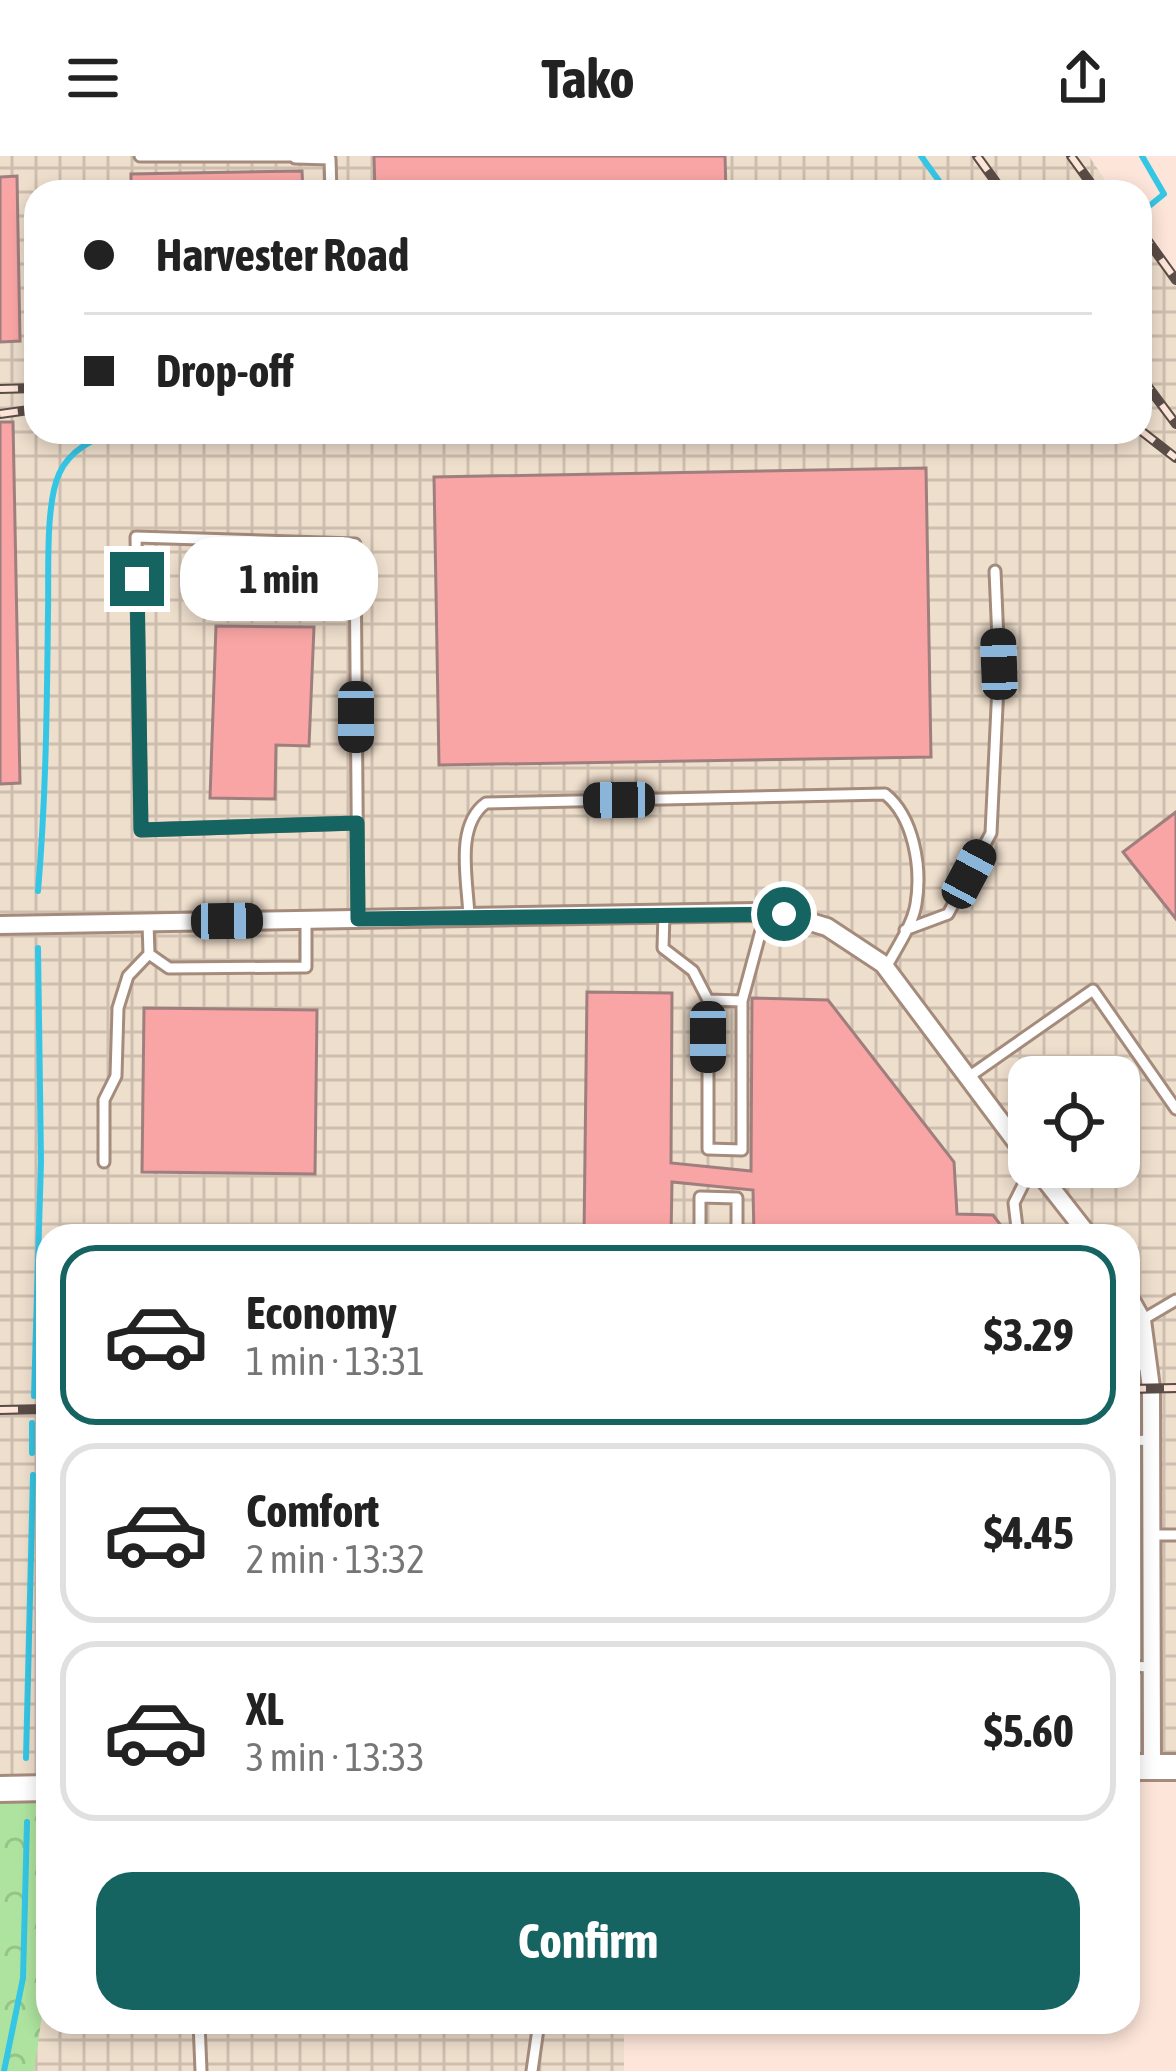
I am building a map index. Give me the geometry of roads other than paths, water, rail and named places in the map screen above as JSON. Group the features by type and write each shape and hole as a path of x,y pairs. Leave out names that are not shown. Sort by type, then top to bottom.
{"street":[{"path":"0,925 766,913 827,927 886,968 1008,1129"},
{"path":"1050,1188 1079,1224"},
{"path":"1140,1316 1149,1365 1152,1767"},
{"path":"0,1789 36,1788"}],"lane":[{"path":"140,156 330,159 331,180"},
{"path":"357,823 141,830 136,537 355,544 358,919"},
{"path":"905,930 948,914 991,833 999,664 995,571"},
{"path":"469,917 467,828 475,811 486,803 885,794 897,803 915,849 916,908 886,968"},
{"path":"664,913 663,948 693,971 708,1000 708,1149 742,1150 742,1001 766,913"},
{"path":"149,954 169,968 306,967 306,920"},
{"path":"104,1162 104,1100 116,1076 118,1008 128,976 149,954 148,922"},
{"path":"970,1076 1093,990 1176,1109"},
{"path":"708,1000 742,1001"},
{"path":"1017,1224 1014,1203 1022,1188"},
{"path":"700,1224 700,1197 737,1198 737,1224"},
{"path":"1142,1320 1176,1300"},
{"path":"1140,1365 1149,1365"},
{"path":"1140,1441 1150,1441"},
{"path":"1150,1535 1176,1535"},
{"path":"1140,1666 1151,1666"},
{"path":"199,2034 201,2071"},
{"path":"532,2071 537,2034"}],"waterway":[{"path":"921,156 938,180"},
{"path":"1142,156 1164,194 1152,204"},
{"path":"38,891 52,504 59,474 87,444"},
{"path":"38,948 39,1224"},
{"path":"34,1396 36,1329"},
{"path":"32,1423 32,1453"},
{"path":"26,1758 33,1475"},
{"path":"4,2071 23,1978 27,1822"}],"railway":[{"path":"977,156 994,180"},
{"path":"1071,156 1088,180"},
{"path":"1152,247 1176,280"},
{"path":"0,389 24,388"},
{"path":"1152,392 1176,424"},
{"path":"0,414 24,411"},
{"path":"1152,439 1176,458"},
{"path":"1140,1389 1176,1388"},
{"path":"0,1410 36,1409"}]}
